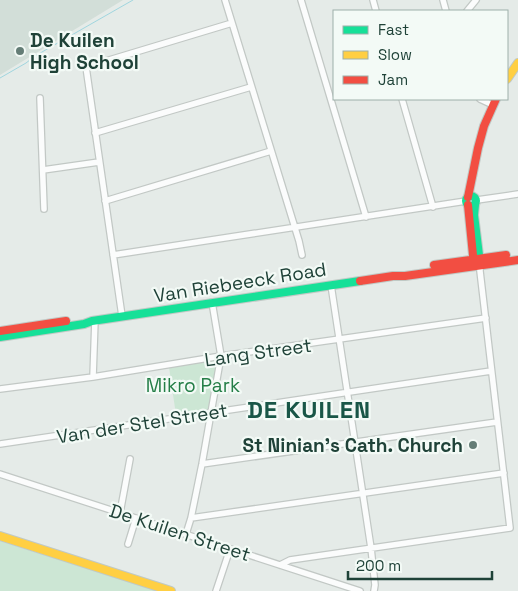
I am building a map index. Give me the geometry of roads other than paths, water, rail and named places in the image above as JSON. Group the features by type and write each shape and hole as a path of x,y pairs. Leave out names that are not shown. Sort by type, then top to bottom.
{"main road":[{"path":"508,78 518,63"},
{"path":"477,264 471,201 473,172 478,148 494,102"},
{"name":"Van Riebeeck Road","path":"477,264 518,254"},
{"name":"Van Riebeeck Road","path":"0,337 212,302 393,276 399,272 416,268 518,260"},
{"name":"Van Riebeeck Road","path":"0,330 53,322 93,321"},
{"path":"0,536 172,591"}],"street":[{"path":"225,0 302,255"},
{"path":"301,0 366,217"},
{"path":"468,10 476,0"},
{"path":"122,316 86,67 232,23"},
{"path":"95,133 252,87"},
{"path":"40,98 44,209"},
{"path":"402,100 433,207"},
{"path":"105,201 271,151"},
{"path":"43,170 99,162"},
{"path":"113,255 518,194"},
{"path":"280,565 290,560 510,528 486,318 477,264"},
{"path":"331,285 371,548 374,591"},
{"path":"186,534 202,464 221,356 212,302"},
{"name":"Lang Street","path":"0,388 93,377 221,356 486,318"},
{"path":"93,321 93,377"},
{"name":"Van der Stel Street","path":"0,444 491,371"},
{"path":"202,464 497,422"},
{"path":"120,513 130,459"},
{"path":"191,518 504,473"},
{"name":"De Kuilen Street","path":"0,474 360,591"},
{"path":"128,544 136,518"},
{"path":"216,591 230,548"}],"waterway":[{"path":"0,78 133,0"}],"place":[{"name":"De Kuilen High School","path":"20,51"},
{"name":"St Ninian's Cath. Church","path":"473,445"}],"district":[{"name":"DE KUILEN","path":"309,410"}],"park label":[{"name":"Mikro Park","path":"193,385"}]}
